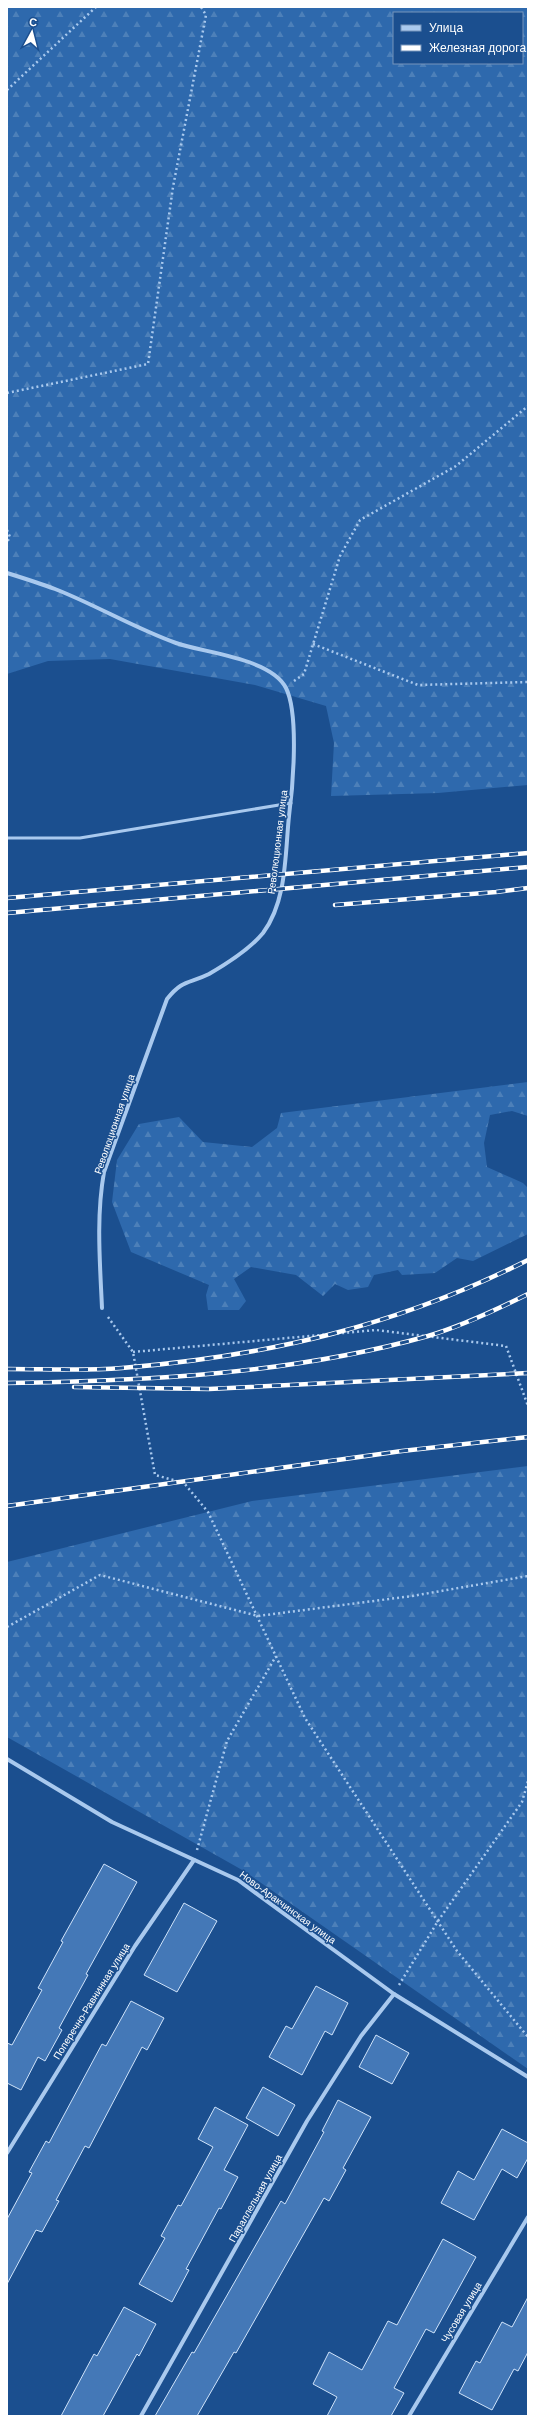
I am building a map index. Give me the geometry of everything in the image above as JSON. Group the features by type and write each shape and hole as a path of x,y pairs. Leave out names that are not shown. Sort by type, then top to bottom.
{"street":[{"path":"7,573 55,589 176,643 249,662 273,675 286,688"},
{"name":"Революционная улица","path":"102,1308 99,1251 100,1194 104,1172 167,999 177,986 208,974 241,954 262,934 274,914 280,890 291,803 294,719 286,688"},
{"name":"Ново-Аракчинская улица","path":"7,1759 112,1822 238,1880 394,1994 528,2077"},
{"name":"Поперечно-Равнинная улица","path":"7,2153 135,1946 194,1860"},
{"name":"Параллельная улица","path":"141,2416 307,2121 361,2036 394,1994"},
{"name":"Чусовая улица","path":"409,2416 528,2217"}],"lane":[{"path":"7,838 80,838 291,803"}],"path":[{"path":"7,90 96,7"},
{"path":"7,393 148,364 173,187 206,15 201,7"},
{"path":"286,688 304,674 340,556 360,520 456,466 528,406"},
{"path":"7,530 10,537 7,542"},
{"path":"313,644 418,685 528,682"},
{"path":"102,1308 134,1352 155,1475 184,1483 208,1512 305,1718 457,1951 528,2038"},
{"path":"134,1352 376,1330 506,1346 528,1406"},
{"path":"7,1627 100,1575 258,1616 412,1596 528,1576"},
{"path":"194,1860 227,1741 276,1656"},
{"path":"394,1994 438,1921 522,1802 528,1781"}],"green space":[{"path":"7,7 528,7 528,785 438,793 331,796 334,743 326,706 255,685 110,659 48,661 7,674"},
{"path":"528,1082 528,1116 512,1111 490,1115 484,1143 487,1167 523,1183 528,1188 528,1234 473,1261 457,1258 435,1273 402,1275 398,1270 374,1275 368,1287 348,1290 335,1284 323,1296 296,1275 251,1267 234,1279 246,1301 239,1310 208,1310 206,1295 209,1285 131,1252 112,1202 117,1160 139,1124 179,1117 203,1142 252,1147 277,1128 281,1113"},
{"path":"528,1466 528,2069 244,1871 7,1737 7,1562 252,1501"}],"building":[{"path":"104,1864 137,1882 86,1974 88,1975 59,2028 62,2030 45,2061 38,2057 21,2090 7,2083 7,2043 12,2045 42,1990 38,1988 63,1942 61,1941"},
{"path":"184,1903 217,1921 177,1992 144,1975"},
{"path":"316,1986 348,2003 332,2035 325,2031 302,2075 269,2057 286,2026 292,2029"},
{"path":"131,2001 164,2018 147,2050 142,2047 89,2148 85,2146 56,2200 59,2201 42,2232 36,2230 7,2284 7,2219 32,2173 29,2172 46,2141 49,2143 102,2044 106,2046"},
{"path":"376,2035 409,2053 392,2084 359,2067"},
{"path":"263,2087 295,2105 278,2136 246,2118"},
{"path":"338,2100 371,2117 343,2168 346,2170 329,2201 324,2198 236,2353 234,2352 197,2416 155,2416 192,2352 194,2353 281,2201 285,2204 324,2132 322,2131"},
{"path":"215,2107 248,2125 224,2170 238,2177 221,2209 219,2208 186,2269 189,2270 172,2302 139,2284 165,2238 161,2236 178,2205 181,2206 213,2147 198,2139"},
{"path":"502,2129 528,2143 528,2158 517,2178 502,2169 474,2220 441,2203 458,2171 474,2180"},
{"path":"443,2239 476,2257 434,2333 426,2329 394,2388 404,2393 391,2416 327,2416 337,2397 313,2384 329,2352 362,2370 388,2321 397,2325"},
{"path":"528,2297 528,2352 518,2371 514,2369 492,2410 459,2393 476,2361 480,2363 502,2322 512,2327"},
{"path":"124,2307 156,2324 139,2356 137,2354 103,2416 61,2416 94,2354 97,2356"}],"railway":[{"path":"7,898 528,853"},
{"path":"7,913 528,867"},
{"path":"335,905 528,888"},
{"path":"7,1369 79,1370 122,1368 176,1363 280,1346 331,1334 380,1320 430,1303 479,1283 528,1260"},
{"path":"7,1383 166,1377 219,1373 325,1359 377,1349 441,1332 479,1317 528,1294"},
{"path":"74,1387 209,1389 528,1373"},
{"path":"7,1506 402,1451 528,1437"}]}
